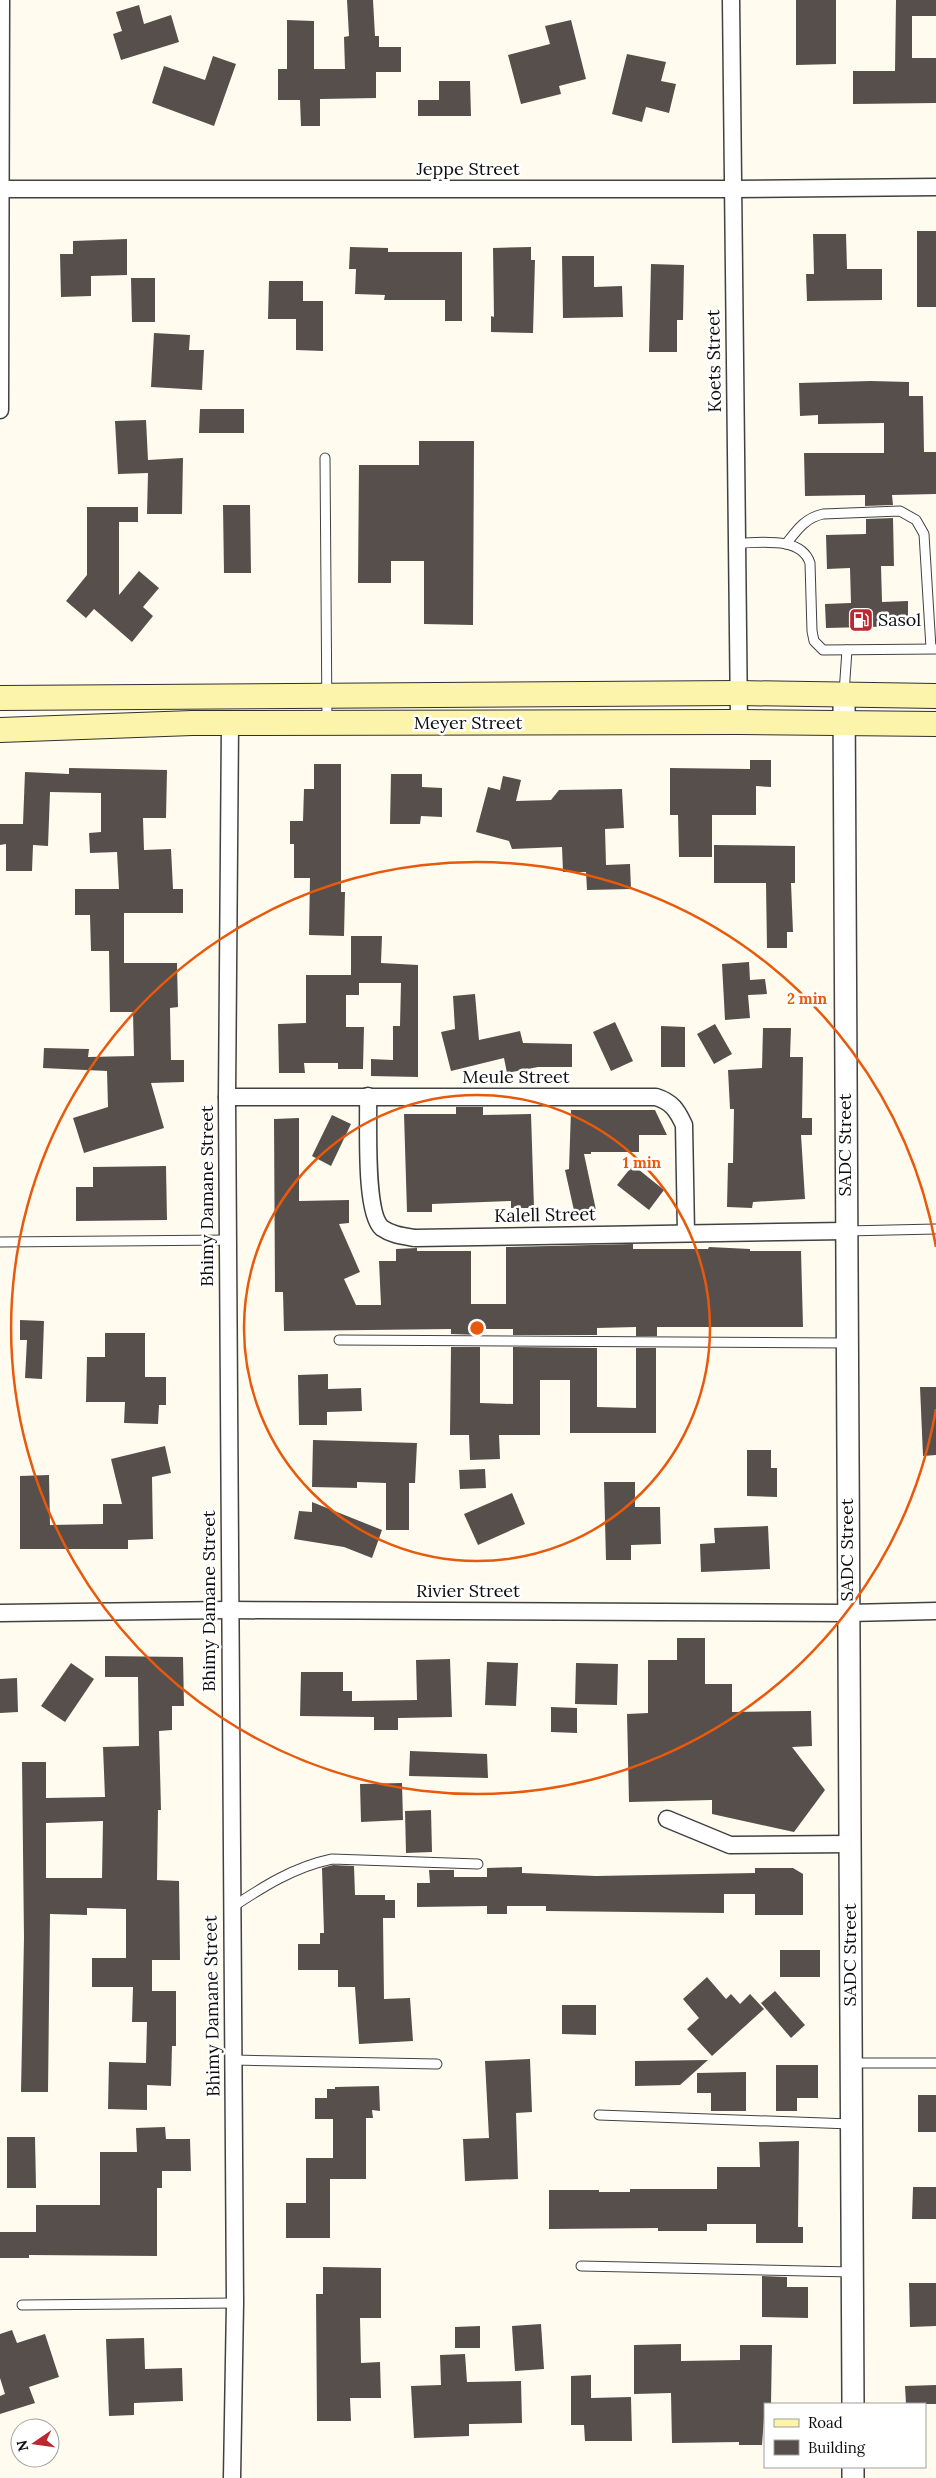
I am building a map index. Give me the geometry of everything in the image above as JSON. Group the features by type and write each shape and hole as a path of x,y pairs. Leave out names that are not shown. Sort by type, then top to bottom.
{"main road":[{"path":"0,698 739,693 936,696"},
{"name":"Meyer Street","path":"0,730 192,723 738,722 936,724"}],"street":[{"path":"0,410 1,0"},
{"name":"Koets Street","path":"731,0 738,722"},
{"name":"Jeppe Street","path":"1,189 732,189 936,187"},
{"name":"SADC Street","path":"844,696 845,1230 853,2403"},
{"name":"Bhimy Damane Street","path":"230,724 227,1097 228,1610 235,2303 232,2478"},
{"name":"Kalell Street","path":"368,1096 370,1196 374,1214 381,1227 395,1235 415,1238 845,1230"},
{"name":"Meule Street","path":"227,1097 656,1097 668,1101 678,1112 684,1125 686,1233"},
{"name":"Rivier Street","path":"0,1613 228,1610 848,1613 936,1611"},
{"path":"667,1819 730,1845 849,1844"}],"lane":[{"path":"325,458 327,724"},
{"path":"737,543 786,544 793,545 804,551 810,563 814,641 823,650 934,649 924,534 916,520 900,511 822,514 812,516 802,524 786,544"},
{"path":"844,696 846,650"},
{"path":"845,1230 936,1229"},
{"path":"0,1242 228,1240"},
{"path":"338,1340 846,1343"},
{"path":"231,1908 269,1883 292,1871 308,1864 332,1859 478,1864"},
{"path":"233,2060 437,2064"},
{"path":"850,2063 936,2063"},
{"path":"599,2115 851,2124"},
{"path":"581,2266 852,2272"},
{"path":"22,2305 235,2303"}],"building":[{"path":"347,0 373,0 375,36 379,36 379,47 401,47 401,72 376,72 376,98 320,99 320,126 301,126 300,100 278,100 278,69 287,69 287,20 314,21 314,69 345,69 344,37 349,36"},
{"path":"796,0 836,0 836,64 796,65"},
{"path":"896,0 936,0 936,16 912,16 912,58 936,58 936,103 853,104 853,71 895,71"},
{"path":"139,5 144,24 171,15 179,42 121,60 113,34 122,31 116,12"},
{"path":"571,20 586,79 559,86 561,94 521,104 508,55 550,44 545,26"},
{"path":"627,54 666,62 661,81 676,84 669,113 646,107 642,122 612,114"},
{"path":"213,56 236,64 214,126 152,103 164,66 205,80"},
{"path":"439,81 470,81 471,116 418,116 418,100 439,100"},
{"path":"917,231 936,231 936,307 917,307"},
{"path":"813,234 846,234 847,269 882,269 882,300 807,301 806,274 814,274"},
{"path":"127,239 127,275 91,276 91,296 61,297 60,254 73,254 73,241"},
{"path":"350,247 388,248 388,252 462,252 462,321 445,321 445,300 384,300 385,295 355,294 356,269 349,269"},
{"path":"531,247 531,260 535,260 533,333 491,332 491,316 494,317 493,248"},
{"path":"562,256 594,256 594,287 622,286 623,317 563,318"},
{"path":"651,264 684,265 683,320 677,320 677,352 649,352"},
{"path":"131,278 155,278 155,322 132,322"},
{"path":"269,281 303,281 303,301 323,301 323,351 296,350 296,319 268,319"},
{"path":"154,333 190,335 189,350 204,350 202,390 151,387"},
{"path":"909,382 909,396 923,396 924,452 936,452 936,494 892,495 893,505 865,506 865,495 805,496 804,453 884,453 884,423 818,424 818,415 800,416 799,383"},
{"path":"200,409 244,409 244,433 199,433"},
{"path":"146,420 148,460 183,458 182,514 147,514 148,473 118,474 115,421"},
{"path":"419,441 474,441 473,625 424,624 424,561 391,561 391,583 358,583 359,465 419,465"},
{"path":"223,505 250,505 251,573 224,573"},
{"path":"87,507 138,507 138,522 119,522 119,595 139,571 159,588 143,607 153,616 132,642 94,609 86,618 66,601 87,575"},
{"path":"893,518 894,566 881,566 882,602 908,601 908,626 826,628 825,604 851,603 850,568 827,569 826,535 866,534 866,519"},
{"path":"750,760 771,760 771,787 756,786 756,815 712,815 712,857 679,857 678,815 670,815 670,768 750,769"},
{"path":"314,764 341,764 341,892 345,892 344,936 309,935 310,878 294,878 294,844 290,844 290,821 303,821 304,789 314,789"},
{"path":"69,768 167,770 166,818 143,818 144,850 171,849 173,889 183,889 183,913 124,913 124,963 177,963 178,1007 170,1008 171,1060 184,1060 184,1082 151,1083 164,1128 84,1153 73,1118 108,1107 107,1071 43,1068 44,1048 89,1049 88,1057 134,1056 133,1012 110,1012 109,951 91,951 90,915 75,915 75,889 119,889 117,852 90,853 89,833 101,832 101,793 50,792 48,846 33,845 32,871 6,871 6,844 0,845 0,824 23,824 25,772 69,774"},
{"path":"391,774 422,774 422,787 442,788 442,817 421,816 420,824 390,824"},
{"path":"503,776 521,780 516,801 551,800 559,790 622,789 624,828 605,829 606,865 630,864 631,889 587,890 586,872 563,872 562,847 512,849 509,841 476,832 488,787 500,790"},
{"path":"714,845 795,846 795,883 791,883 793,932 787,932 787,948 767,948 766,883 714,883"},
{"path":"351,936 382,936 381,963 418,965 418,1077 371,1076 371,1059 393,1060 393,1026 400,1026 401,983 359,983 359,995 346,995 346,1027 364,1027 363,1069 338,1069 338,1063 304,1063 305,1073 279,1073 278,1024 306,1023 306,975 351,975"},
{"path":"749,962 750,980 765,979 767,994 748,995 750,1018 725,1020 722,964"},
{"path":"475,994 479,1040 520,1031 523,1043 572,1044 572,1067 538,1067 507,1073 504,1058 451,1071 441,1032 455,1029 453,996"},
{"path":"615,1022 633,1061 611,1071 593,1032"},
{"path":"715,1024 732,1054 714,1064 697,1034"},
{"path":"661,1026 685,1027 685,1067 661,1067"},
{"path":"763,1028 791,1028 790,1057 803,1057 802,1118 812,1118 812,1135 801,1135 805,1199 753,1202 752,1208 727,1207 728,1163 733,1163 734,1109 730,1109 728,1070 762,1068"},
{"path":"456,1107 483,1107 483,1115 531,1114 534,1208 511,1208 511,1201 432,1204 432,1212 407,1212 404,1114 456,1114"},
{"path":"571,1110 655,1110 667,1135 639,1135 639,1152 591,1152 591,1154 584,1154 596,1210 575,1215 565,1170 569,1169"},
{"path":"332,1115 351,1124 331,1166 312,1156"},
{"path":"299,1118 299,1201 349,1200 349,1223 339,1224 360,1272 344,1279 356,1305 381,1305 379,1261 396,1261 396,1249 417,1248 417,1251 471,1251 471,1304 506,1304 506,1247 633,1244 633,1249 708,1249 709,1247 750,1249 750,1251 801,1251 803,1327 657,1327 657,1336 636,1336 636,1327 597,1328 597,1335 513,1335 513,1329 480,1329 480,1335 451,1334 451,1329 284,1331 283,1292 275,1292 274,1119"},
{"path":"633,1165 664,1190 649,1210 617,1185"},
{"path":"166,1166 167,1220 76,1221 76,1187 93,1187 93,1167"},
{"path":"20,1320 44,1321 42,1379 25,1378 27,1340 20,1340"},
{"path":"105,1333 145,1333 145,1377 166,1377 166,1405 159,1405 158,1424 124,1423 125,1402 86,1402 87,1357 105,1357"},
{"path":"451,1347 480,1347 480,1403 513,1404 513,1347 597,1348 597,1407 636,1408 636,1348 656,1348 656,1433 570,1433 570,1380 540,1380 540,1435 499,1435 500,1459 470,1460 469,1435 450,1435"},
{"path":"328,1374 328,1389 361,1388 362,1411 327,1412 327,1425 299,1425 298,1375"},
{"path":"920,1387 936,1387 936,1455 923,1456"},
{"path":"313,1440 417,1443 415,1483 409,1483 409,1530 386,1530 386,1483 357,1482 357,1488 312,1487"},
{"path":"165,1446 171,1473 152,1477 153,1539 128,1540 128,1549 20,1549 20,1476 49,1475 50,1525 103,1524 103,1504 122,1504 111,1459"},
{"path":"747,1450 771,1450 771,1468 777,1468 777,1497 747,1496"},
{"path":"485,1469 486,1488 460,1489 459,1470"},
{"path":"604,1482 635,1482 635,1507 660,1507 661,1544 631,1545 631,1560 606,1560"},
{"path":"512,1493 525,1524 478,1545 464,1514"},
{"path":"312,1502 382,1530 372,1558 344,1547 294,1539 299,1511 312,1512"},
{"path":"768,1526 770,1569 701,1572 700,1544 715,1543 714,1528"},
{"path":"677,1638 705,1638 705,1684 732,1684 732,1712 811,1711 812,1746 792,1747 825,1790 794,1832 712,1814 712,1800 629,1802 627,1714 648,1713 648,1660 677,1660"},
{"path":"105,1656 183,1657 184,1706 172,1706 172,1730 159,1731 161,1810 158,1810 157,1880 179,1881 180,1960 152,1960 152,1991 176,1991 176,2046 172,2046 171,2086 147,2085 147,2110 108,2109 109,2062 146,2063 147,2022 132,2022 133,1987 92,1987 92,1958 126,1958 126,1909 87,1908 87,1915 50,1914 48,2092 21,2092 24,1938 22,1762 46,1762 46,1798 105,1797 103,1747 139,1746 138,1677 105,1677","holes":["103,1821 102,1878 46,1878 46,1823"]},
{"path":"450,1659 452,1717 398,1718 398,1730 374,1730 374,1717 300,1716 301,1672 343,1672 343,1691 352,1691 352,1701 417,1700 416,1660"},
{"path":"487,1662 518,1663 516,1706 485,1705"},
{"path":"71,1663 94,1679 65,1722 41,1706"},
{"path":"576,1663 618,1664 617,1705 575,1704"},
{"path":"17,1678 18,1712 0,1713 0,1679"},
{"path":"551,1707 577,1708 577,1733 551,1732"},
{"path":"410,1751 487,1754 488,1778 409,1776"},
{"path":"402,1783 403,1820 361,1822 360,1784"},
{"path":"431,1810 432,1852 406,1853 405,1811"},
{"path":"333,1865 354,1866 355,1895 385,1895 385,1900 395,1900 395,1918 383,1918 384,1999 410,1998 413,2041 359,2044 355,1987 338,1987 338,1970 298,1970 298,1944 320,1944 320,1933 324,1933 322,1868"},
{"path":"522,1867 522,1873 596,1876 755,1873 755,1868 793,1868 803,1874 803,1915 755,1915 755,1894 724,1894 724,1913 546,1911 546,1906 507,1906 507,1914 487,1914 487,1906 417,1907 417,1883 430,1883 429,1870 454,1870 454,1877 487,1877 487,1868"},
{"path":"780,1950 820,1950 820,1977 780,1977"},
{"path":"707,1977 726,1999 731,1994 740,2004 750,1994 764,2009 712,2056 687,2029 699,2018 683,1999"},
{"path":"775,1991 805,2025 791,2038 761,2003"},
{"path":"562,2005 596,2005 596,2035 562,2034"},
{"path":"530,2059 532,2112 516,2113 518,2179 465,2181 463,2139 489,2138 485,2061"},
{"path":"708,2060 680,2085 635,2086 635,2061"},
{"path":"776,2065 818,2065 818,2098 797,2098 797,2111 776,2111"},
{"path":"746,2072 746,2111 711,2111 711,2093 697,2093 697,2073"},
{"path":"379,2086 380,2111 372,2110 373,2118 366,2118 366,2179 330,2179 330,2238 286,2238 286,2203 306,2203 306,2158 333,2158 333,2119 315,2119 315,2098 327,2098 327,2089 335,2089 335,2087"},
{"path":"918,2095 936,2095 936,2132 918,2132"},
{"path":"165,2127 166,2139 190,2139 191,2171 162,2171 162,2188 157,2188 157,2256 29,2255 29,2258 0,2258 0,2232 36,2232 36,2205 100,2205 100,2152 137,2152 136,2128"},
{"path":"7,2137 35,2137 36,2188 7,2188"},
{"path":"799,2141 798,2227 803,2227 803,2243 756,2243 756,2224 707,2224 707,2231 658,2231 658,2228 549,2229 549,2190 630,2192 630,2189 717,2189 717,2167 760,2167 759,2142"},
{"path":"913,2187 936,2187 936,2219 912,2219"},
{"path":"323,2267 381,2268 381,2318 360,2318 361,2363 380,2362 381,2398 350,2398 351,2421 317,2421 316,2294 323,2294"},
{"path":"762,2276 787,2277 787,2287 808,2287 808,2318 762,2317"},
{"path":"909,2283 936,2283 936,2326 910,2327"},
{"path":"541,2324 544,2369 515,2371 512,2326"},
{"path":"480,2326 480,2348 455,2348 455,2327"},
{"path":"12,2330 17,2343 45,2334 59,2377 29,2387 35,2403 0,2414 0,2396 5,2394 0,2378 0,2334"},
{"path":"144,2338 145,2369 182,2368 183,2401 134,2403 134,2415 109,2416 106,2339"},
{"path":"681,2344 681,2361 740,2360 740,2345 772,2345 771,2403 764,2403 762,2445 739,2445 739,2442 672,2443 671,2393 634,2394 634,2345"},
{"path":"465,2354 467,2382 521,2381 522,2423 469,2424 469,2436 414,2438 411,2386 441,2385 440,2355"},
{"path":"591,2375 591,2398 631,2397 632,2441 585,2441 584,2425 571,2425 571,2376"},
{"path":"936,2385 936,2404 906,2403 905,2386"}],"place":[{"name":"Sasol","path":"861,620"}]}
